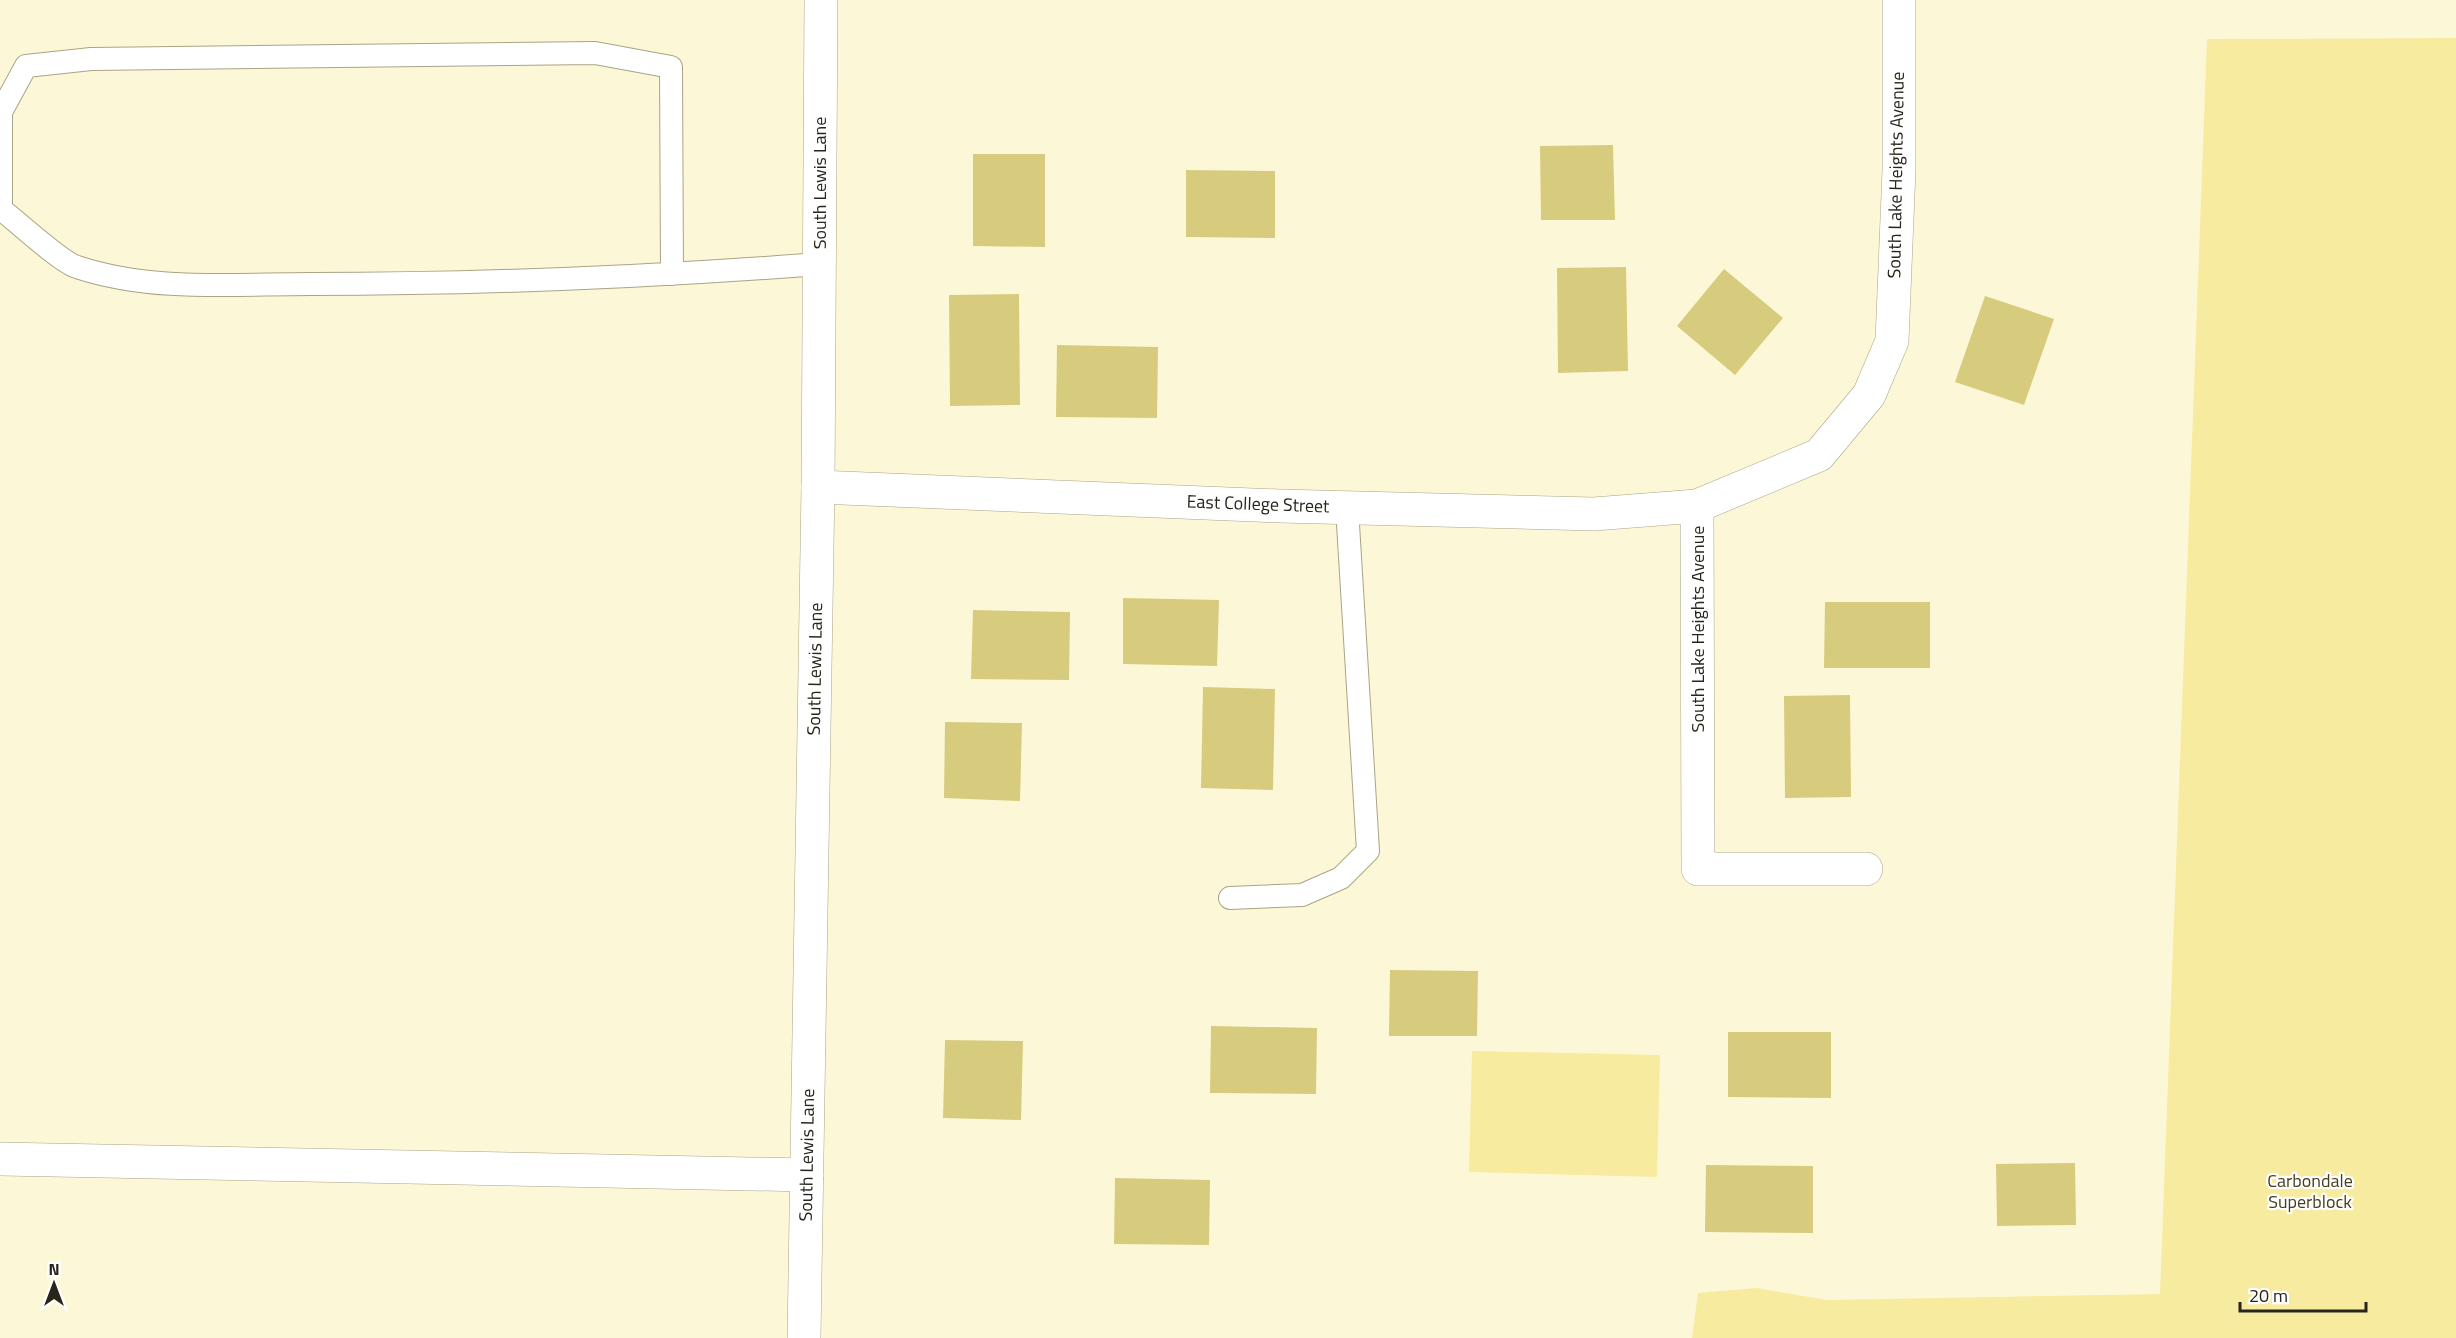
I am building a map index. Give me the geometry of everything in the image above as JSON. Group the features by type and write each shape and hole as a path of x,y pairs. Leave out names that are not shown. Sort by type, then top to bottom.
{"street":[{"name":"South Lewis Lane","path":"804,1338 818,487 820,0"},
{"name":"South Lake Heights Avenue","path":"1866,869 1698,869 1697,506 1819,455 1869,395 1892,340 1899,170 1899,0"},
{"name":"East College Street","path":"818,487 1347,508 1594,514 1697,506"},
{"path":"0,1159 807,1175"}],"lane":[{"path":"672,274 671,67 595,53 91,59 26,66 1,112 1,209 74,267 149,284 405,284 585,279 672,274 819,264"},
{"path":"1230,898 1302,895 1341,879 1368,851 1347,508"}],"green space":[{"name":"Carbondale Superblock","path":"2456,38 2456,1338 1692,1338 1698,1293 1756,1288 1827,1300 2160,1294 2207,39"},
{"path":"1472,1051 1660,1055 1657,1177 1469,1172"}],"building":[{"path":"1613,145 1615,220 1541,220 1540,146"},
{"path":"973,154 1045,154 1045,247 973,246"},
{"path":"1186,170 1275,171 1275,238 1186,237"},
{"path":"1626,267 1628,371 1558,373 1557,268"},
{"path":"1724,269 1783,318 1735,375 1677,326"},
{"path":"1019,294 1020,405 950,406 949,295"},
{"path":"1985,296 2054,319 2024,405 1955,382"},
{"path":"1057,345 1158,347 1157,418 1056,417"},
{"path":"1123,598 1219,600 1217,666 1123,664"},
{"path":"1825,602 1930,602 1930,668 1824,668"},
{"path":"973,610 1070,612 1069,680 971,679"},
{"path":"1203,687 1275,689 1273,790 1201,788"},
{"path":"1850,695 1851,797 1785,798 1784,696"},
{"path":"945,722 1022,723 1020,801 944,798"},
{"path":"1390,970 1478,971 1477,1036 1389,1036"},
{"path":"1211,1026 1317,1028 1316,1094 1210,1093"},
{"path":"1728,1032 1831,1032 1831,1098 1728,1097"},
{"path":"945,1040 1023,1041 1021,1120 943,1118"},
{"path":"2075,1163 2076,1225 1997,1226 1996,1164"},
{"path":"1706,1165 1813,1166 1813,1233 1705,1232"},
{"path":"1115,1178 1210,1180 1209,1245 1114,1244"}]}
